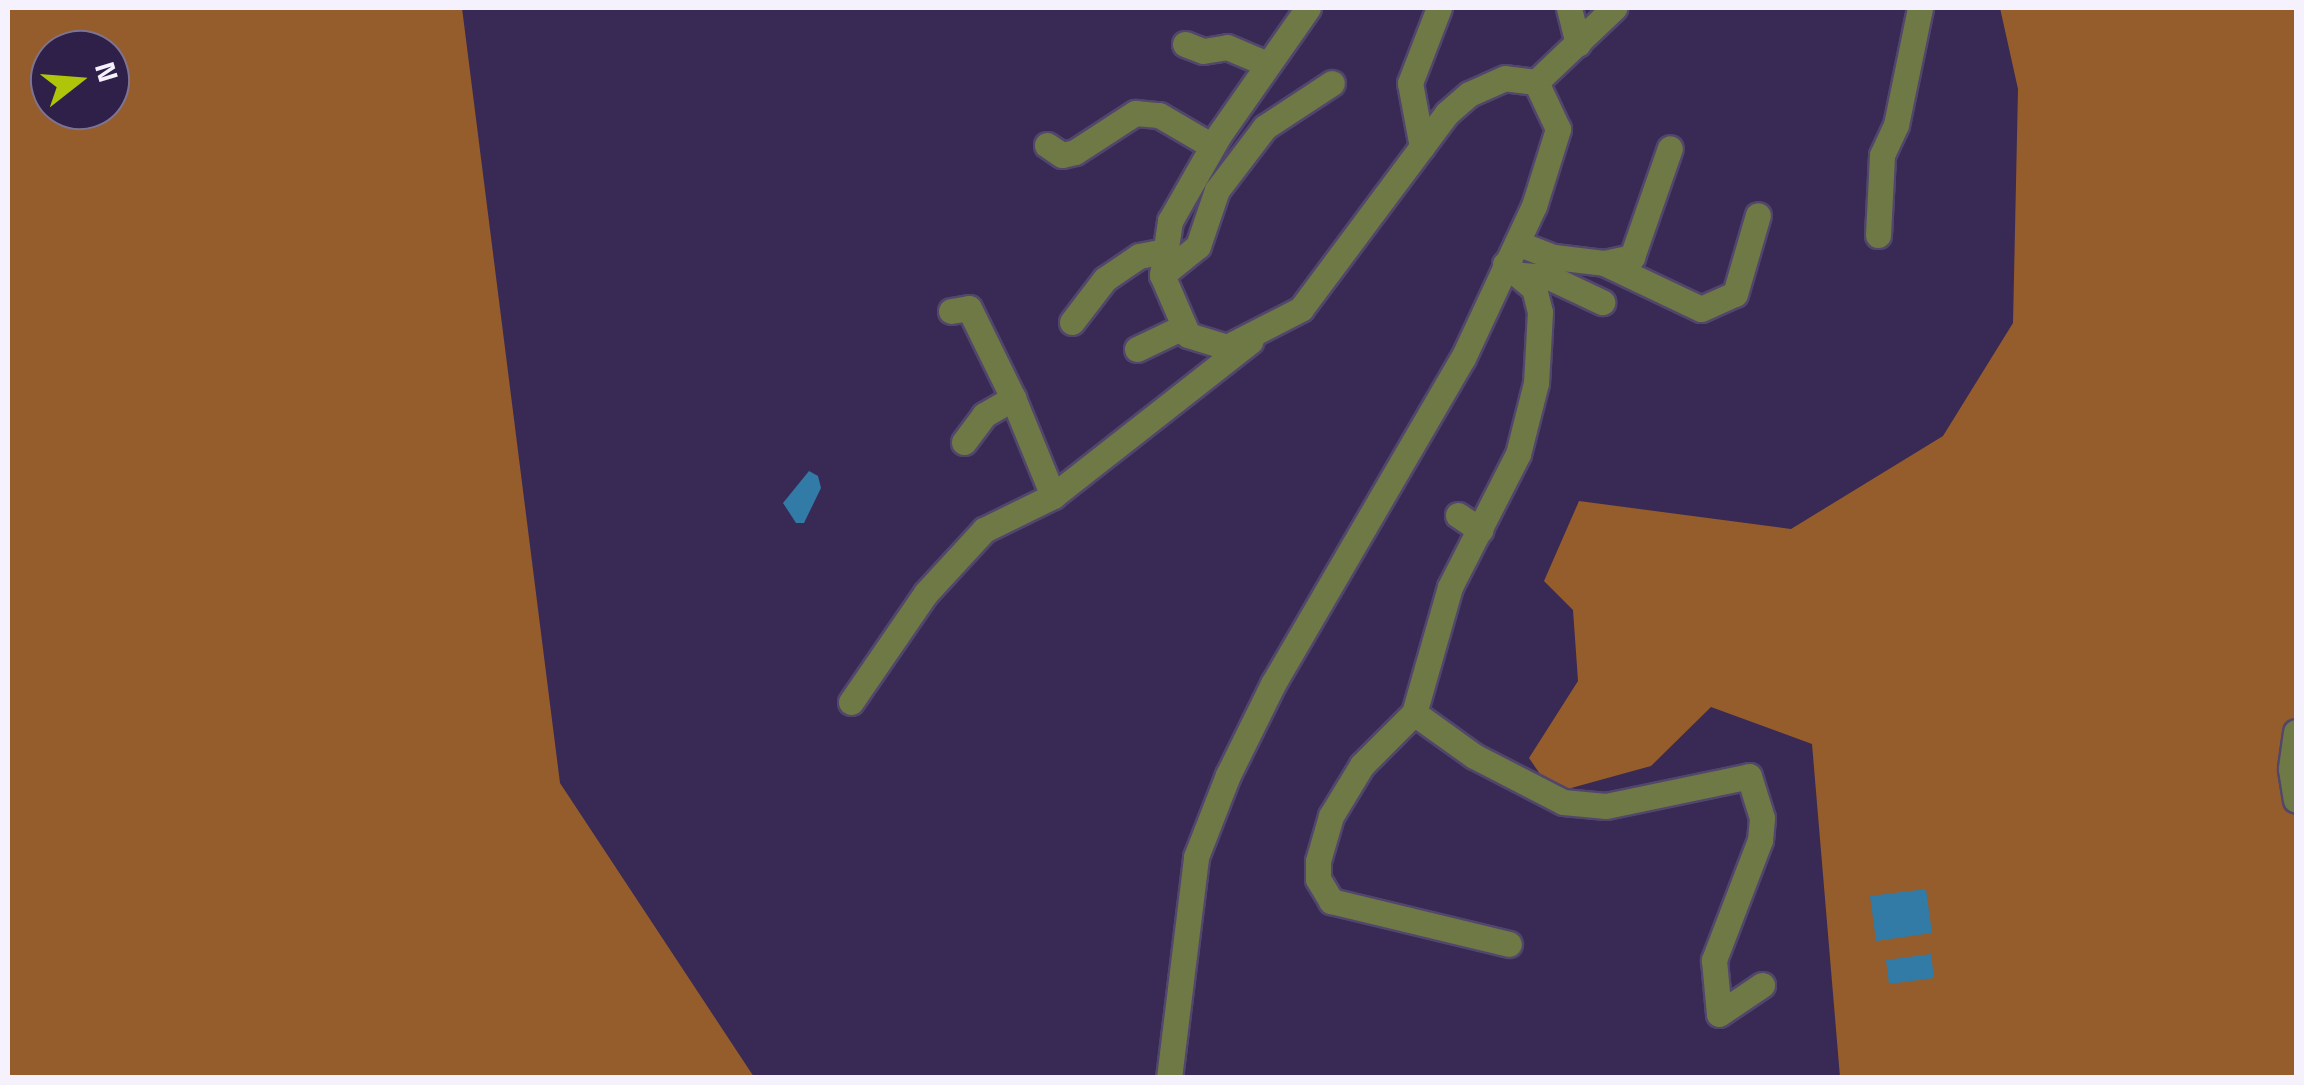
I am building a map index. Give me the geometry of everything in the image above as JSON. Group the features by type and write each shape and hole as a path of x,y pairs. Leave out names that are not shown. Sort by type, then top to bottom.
{"street":[{"path":"1267,329 1227,348 1209,346 1183,327 1163,263 1170,221 1212,146 1308,8"},
{"path":"1422,147 1410,83 1439,8"},
{"path":"1569,8 1578,44"},
{"path":"851,702 884,648 984,530 1053,496 1321,290 1422,147 1469,94 1505,78 1536,82 1614,8"},
{"path":"1878,235 1882,155 1896,125 1920,8"},
{"path":"1185,44 1203,52 1227,46 1268,64"},
{"path":"1169,1078 1196,857 1222,789 1273,684 1463,358 1515,260 1558,130 1536,82"},
{"path":"1072,322 1106,279 1140,256 1163,263 1198,246 1217,190 1265,127 1332,83"},
{"path":"1047,145 1062,155 1075,152 1135,113 1159,115 1212,146"},
{"path":"1604,263 1632,257 1670,148"},
{"path":"1515,260 1554,257 1604,263 1701,309 1735,294 1758,215"},
{"path":"1515,260 1602,302"},
{"path":"1509,944 1348,908 1331,901 1318,879 1323,838 1345,791 1390,730 1414,713 1450,588 1518,454 1536,384 1540,312 1534,288 1515,260"},
{"path":"951,311 969,308 1014,398 1053,496"},
{"path":"1137,349 1183,327"},
{"path":"964,442 984,415 1014,398"},
{"path":"1458,514 1480,530"},
{"path":"1414,713 1485,763 1563,802 1606,806 1749,776 1760,806 1760,840 1714,960 1719,1014 1762,984"},
{"path":"2296,732 2290,769 2296,800"}],"shaded area":[{"path":"8,8 462,8 560,783 754,1077 8,1077"},
{"path":"2000,8 2296,8 2296,1077 1840,1077 1812,744 1711,707 1651,766 1553,793 1529,758 1578,681 1573,610 1544,581 1579,501 1791,529 1943,436 2013,323 2018,89"}],"water":[{"path":"809,471 818,476 821,488 804,523 796,523 783,503"},
{"path":"1926,889 1932,933 1876,941 1870,896"},
{"path":"1931,954 1934,978 1889,984 1886,960"}]}
